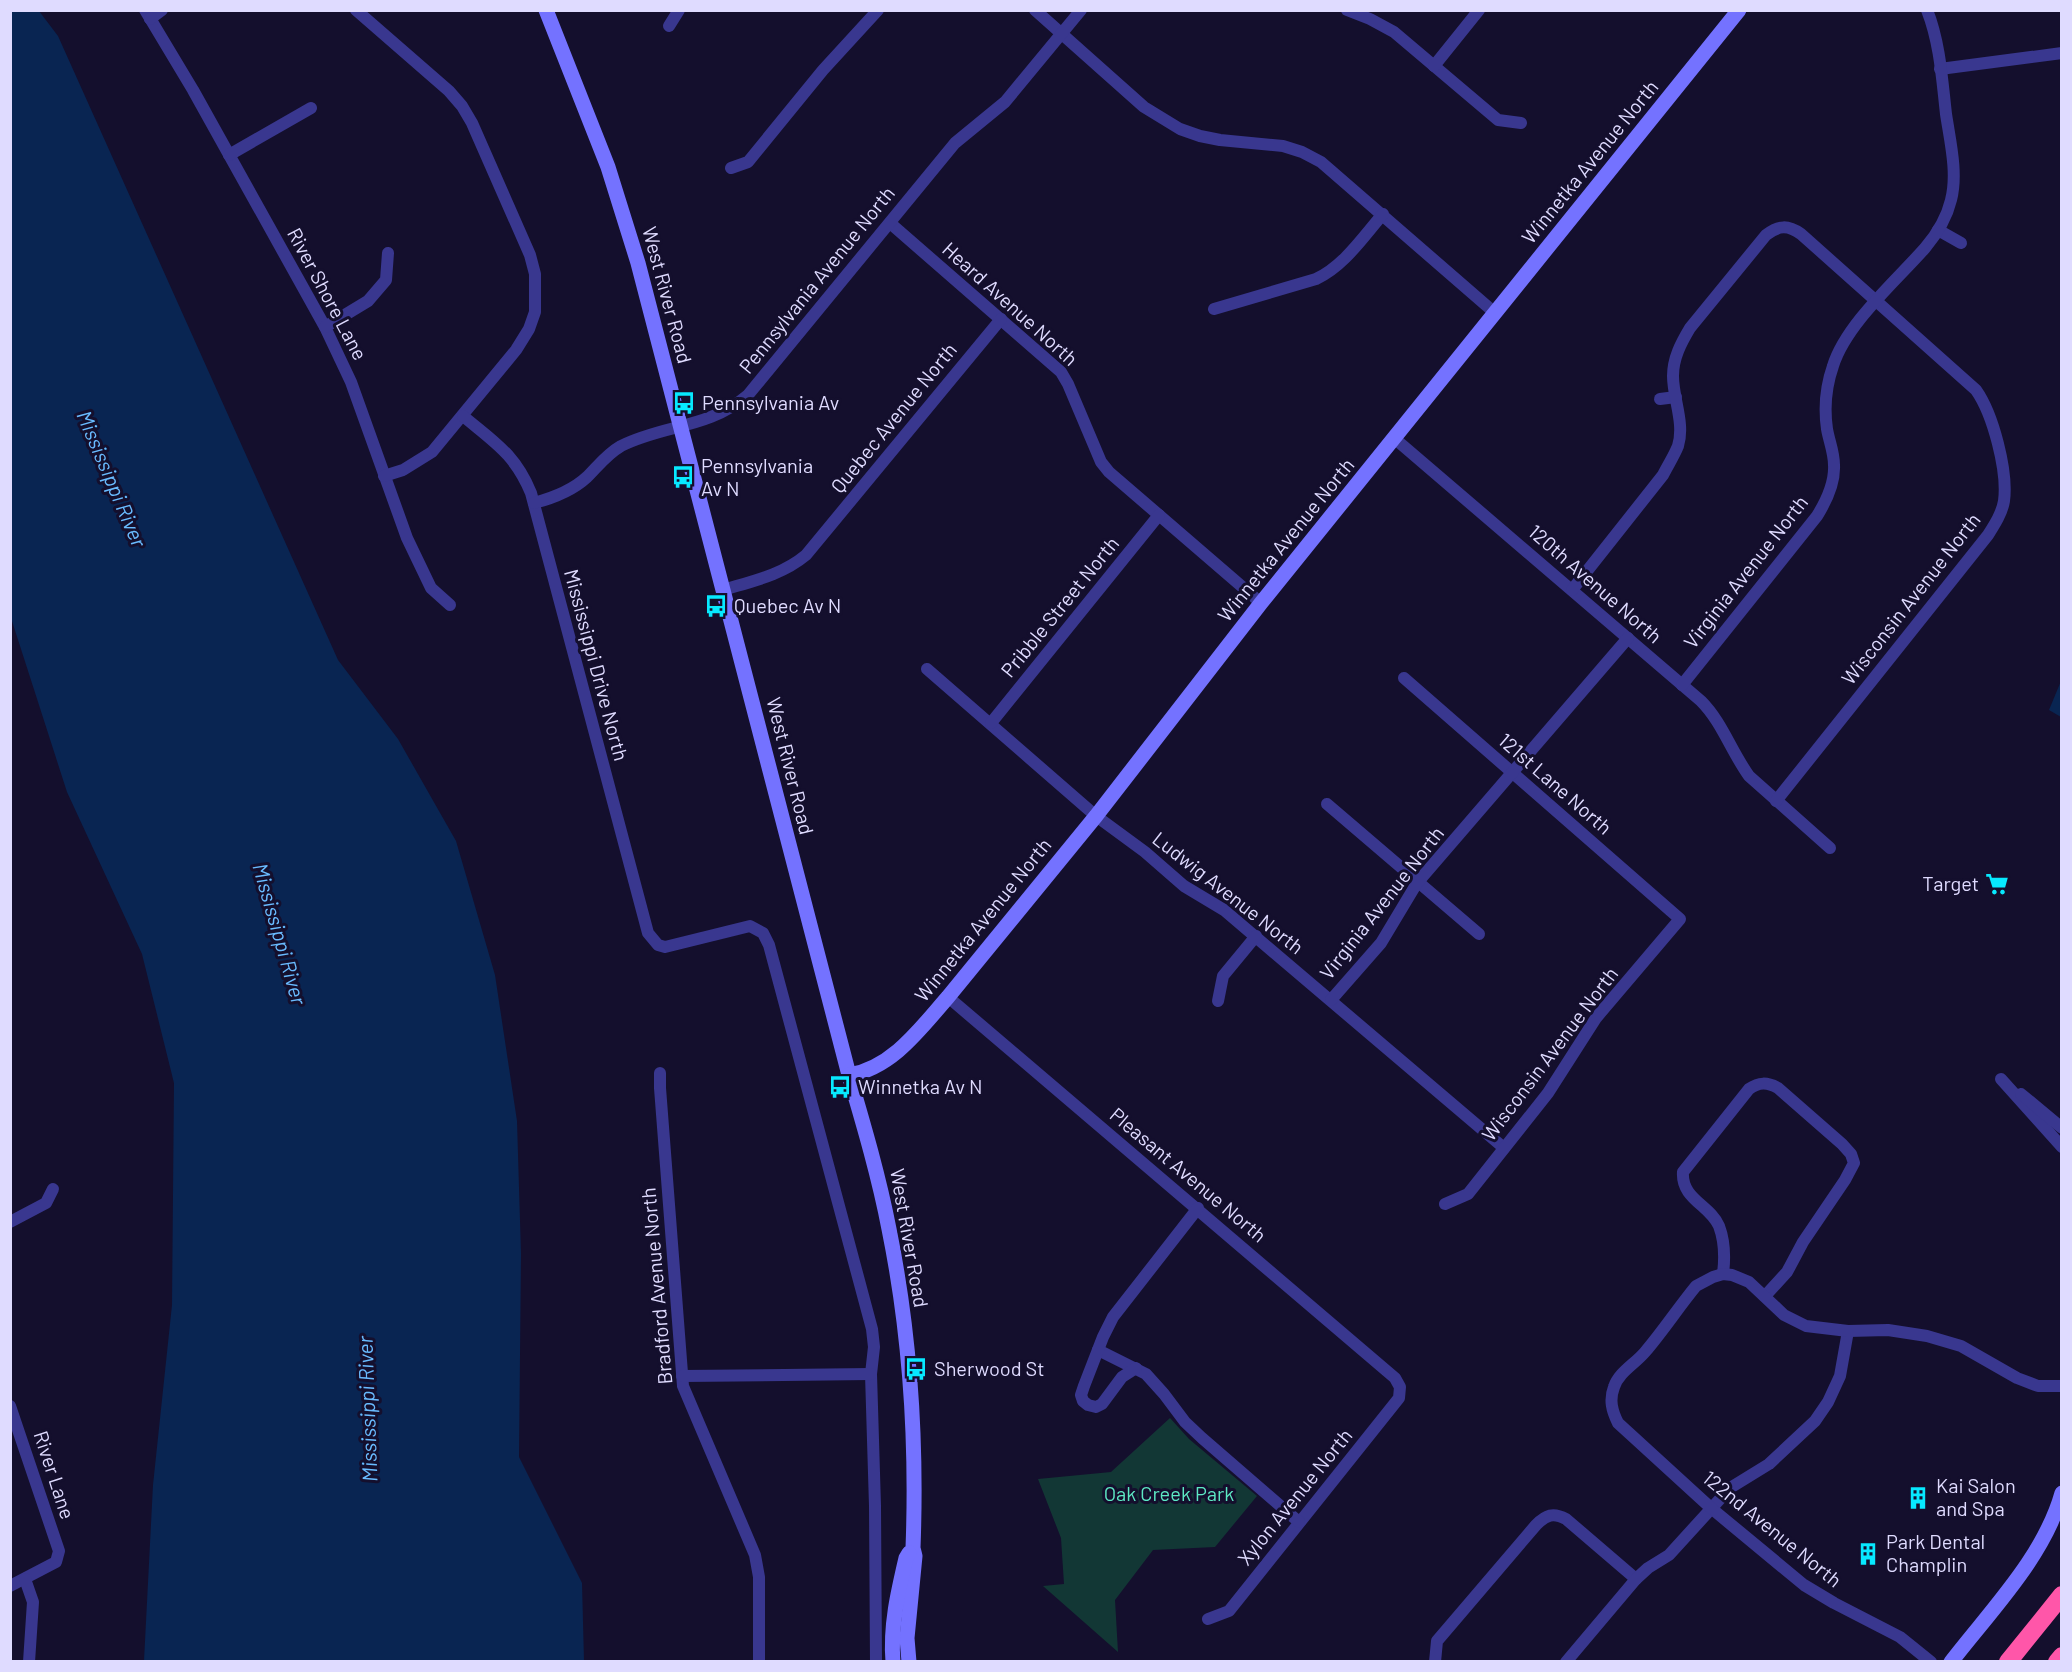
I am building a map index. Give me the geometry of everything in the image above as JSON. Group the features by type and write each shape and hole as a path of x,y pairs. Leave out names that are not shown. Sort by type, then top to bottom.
{"highway":[{"path":"2008,1662 2061,1595"},
{"path":"2057,1662 2061,1656"}],"main road":[{"name":"West River Road","path":"546,10 588,112 621,204 638,263 878,1179 890,1235 909,1377 914,1460 914,1565 907,1638 909,1662"},
{"name":"Winnetka Avenue North","path":"849,1075 869,1070 892,1056 923,1026 948,997 1096,816 1261,603 1739,10"},
{"path":"1951,1662 2015,1581 2042,1542 2054,1518 2061,1493"},
{"name":"West River Road","path":"893,1662 892,1641 896,1606 906,1558 913,1548"}],"street":[{"path":"148,15 162,10"},
{"path":"356,10 449,91 462,106 472,123 530,255 535,274 535,312 529,329 516,350 432,452 403,470 384,476"},
{"path":"669,26 679,10"},
{"path":"731,168 748,162 823,70 878,10"},
{"path":"1035,10 1144,107 1162,119 1200,136 1282,146 1302,152 1321,162 1495,313"},
{"name":"Pennsylvania Avenue North","path":"534,503 572,489 620,447 716,417 748,395 955,142 1005,102 1081,10"},
{"path":"1347,10 1394,32 1498,120 1521,123"},
{"path":"1434,66 1479,10"},
{"name":"Virginia Avenue North","path":"1682,684 1817,516 1827,500 1835,465 1825,410 1827,388 1842,343 1938,230 1951,200 1954,180 1937,45 1927,10"},
{"name":"River Shore Lane","path":"148,15 229,154 325,327 351,382 407,538 430,588 450,605"},
{"path":"1940,69 2061,53"},
{"path":"229,154 311,108"},
{"path":"1214,309 1316,279 1328,273 1339,264 1383,214"},
{"name":"Heard Avenue North","path":"890,223 1061,372 1101,462 1109,472 1261,603"},
{"name":"Wisconsin Avenue North","path":"1572,590 1663,475 1672,460 1678,444 1680,426 1673,376 1675,359 1681,343 1690,328 1766,234 1773,230 1783,226 1793,228 1801,234 1964,377 1985,403 2002,466 2004,502 1998,519 1988,535 1776,801"},
{"path":"1938,230 1961,243"},
{"path":"325,327 368,301 386,280 388,253"},
{"name":"Quebec Avenue North","path":"723,590 778,574 793,566 806,555 1001,318"},
{"path":"1660,399 1676,397"},
{"name":"Mississippi Drive North","path":"463,416 513,459 523,474 534,503 644,923 651,939 665,947 750,926 763,933 771,951 864,1294 874,1347 871,1374"},
{"name":"120th Avenue North","path":"1394,438 1709,709 1749,776 1830,848"},
{"name":"Pribble Street North","path":"991,723 1159,515"},
{"name":"Virginia Avenue North","path":"1331,1000 1381,943 1418,883 1628,639"},
{"name":"Ludwig Avenue North","path":"927,669 1096,816 1184,886 1224,910 1256,936 1504,1148"},
{"name":"121st Lane North","path":"1404,678 1680,919"},
{"path":"1327,804 1479,934"},
{"name":"Wisconsin Avenue North","path":"1444,1204 1468,1194 1562,1075 1596,1018 1680,919"},
{"path":"1218,1001 1223,976 1256,936"},
{"name":"Pleasant Avenue North","path":"948,997 1198,1208 1395,1378 1400,1387"},
{"name":"Bradford Avenue North","path":"660,1073 683,1386 754,1555 759,1577 759,1662"},
{"path":"2061,1128 2001,1079 2061,1147"},
{"path":"1765,1296 1787,1272 1803,1242 1854,1163 1851,1154 1842,1144 1778,1088 1769,1083 1758,1083 1749,1089 1683,1172 1685,1189 1718,1225 1725,1252 1723,1274 1749,1282 1784,1315 1806,1326 1848,1331 1888,1330 1927,1336 1961,1346 2017,1378 2038,1386 2061,1386"},
{"path":"10,1222 46,1203 53,1189"},
{"path":"1136,1368 1122,1377 1102,1404 1096,1407 1083,1401 1081,1395 1113,1317 1198,1208"},
{"name":"122nd Avenue North","path":"1723,1274 1707,1279 1696,1286 1643,1354 1619,1377 1611,1401 1612,1411 1618,1423 1711,1508 1804,1585 1834,1603 1900,1636 1931,1662"},
{"path":"1566,1662 1636,1579 1648,1568 1669,1555 1730,1488 1769,1464 1815,1421 1840,1376 1848,1331"},
{"path":"1098,1350 1146,1374 1185,1422 1299,1522"},
{"path":"682,1376 871,1374 876,1662"},
{"name":"Xylon Avenue North","path":"1208,1619 1229,1611 1399,1398 1400,1387"},
{"name":"River Lane","path":"10,1406 59,1551 56,1562 25,1579"},
{"path":"1435,1662 1437,1641 1536,1525 1547,1516 1554,1515 1566,1519 1636,1579"},
{"path":"10,1586 25,1579 33,1602 29,1662"}],"green space":[{"name":"Oak Creek Park","path":"1170,1418 1189,1439 1257,1496 1215,1547 1153,1550 1115,1600 1118,1652 1043,1586 1064,1584 1061,1538 1038,1479 1111,1472"}],"water":[{"name":"Mississippi River","path":"10,11 39,11 58,36 338,660 398,739 456,841 495,975 517,1121 521,1254 519,1457 582,1583 584,1661 144,1661 153,1485 172,1305 174,1083 142,954 67,792 11,618"},
{"path":"2061,681 2061,717 2049,710"}],"place":[{"name":"Pennsylvania Av","path":"684,403"},
{"name":"Pennsylvania Av N","path":"683,477"},
{"name":"Quebec Av N","path":"716,606"},
{"name":"Target","path":"1997,884"},
{"name":"Winnetka Av N","path":"840,1087"},
{"name":"Sherwood St","path":"916,1369"},
{"name":"Kai Salon and Spa","path":"1918,1498"},
{"name":"Park Dental Champlin","path":"1868,1554"}]}
